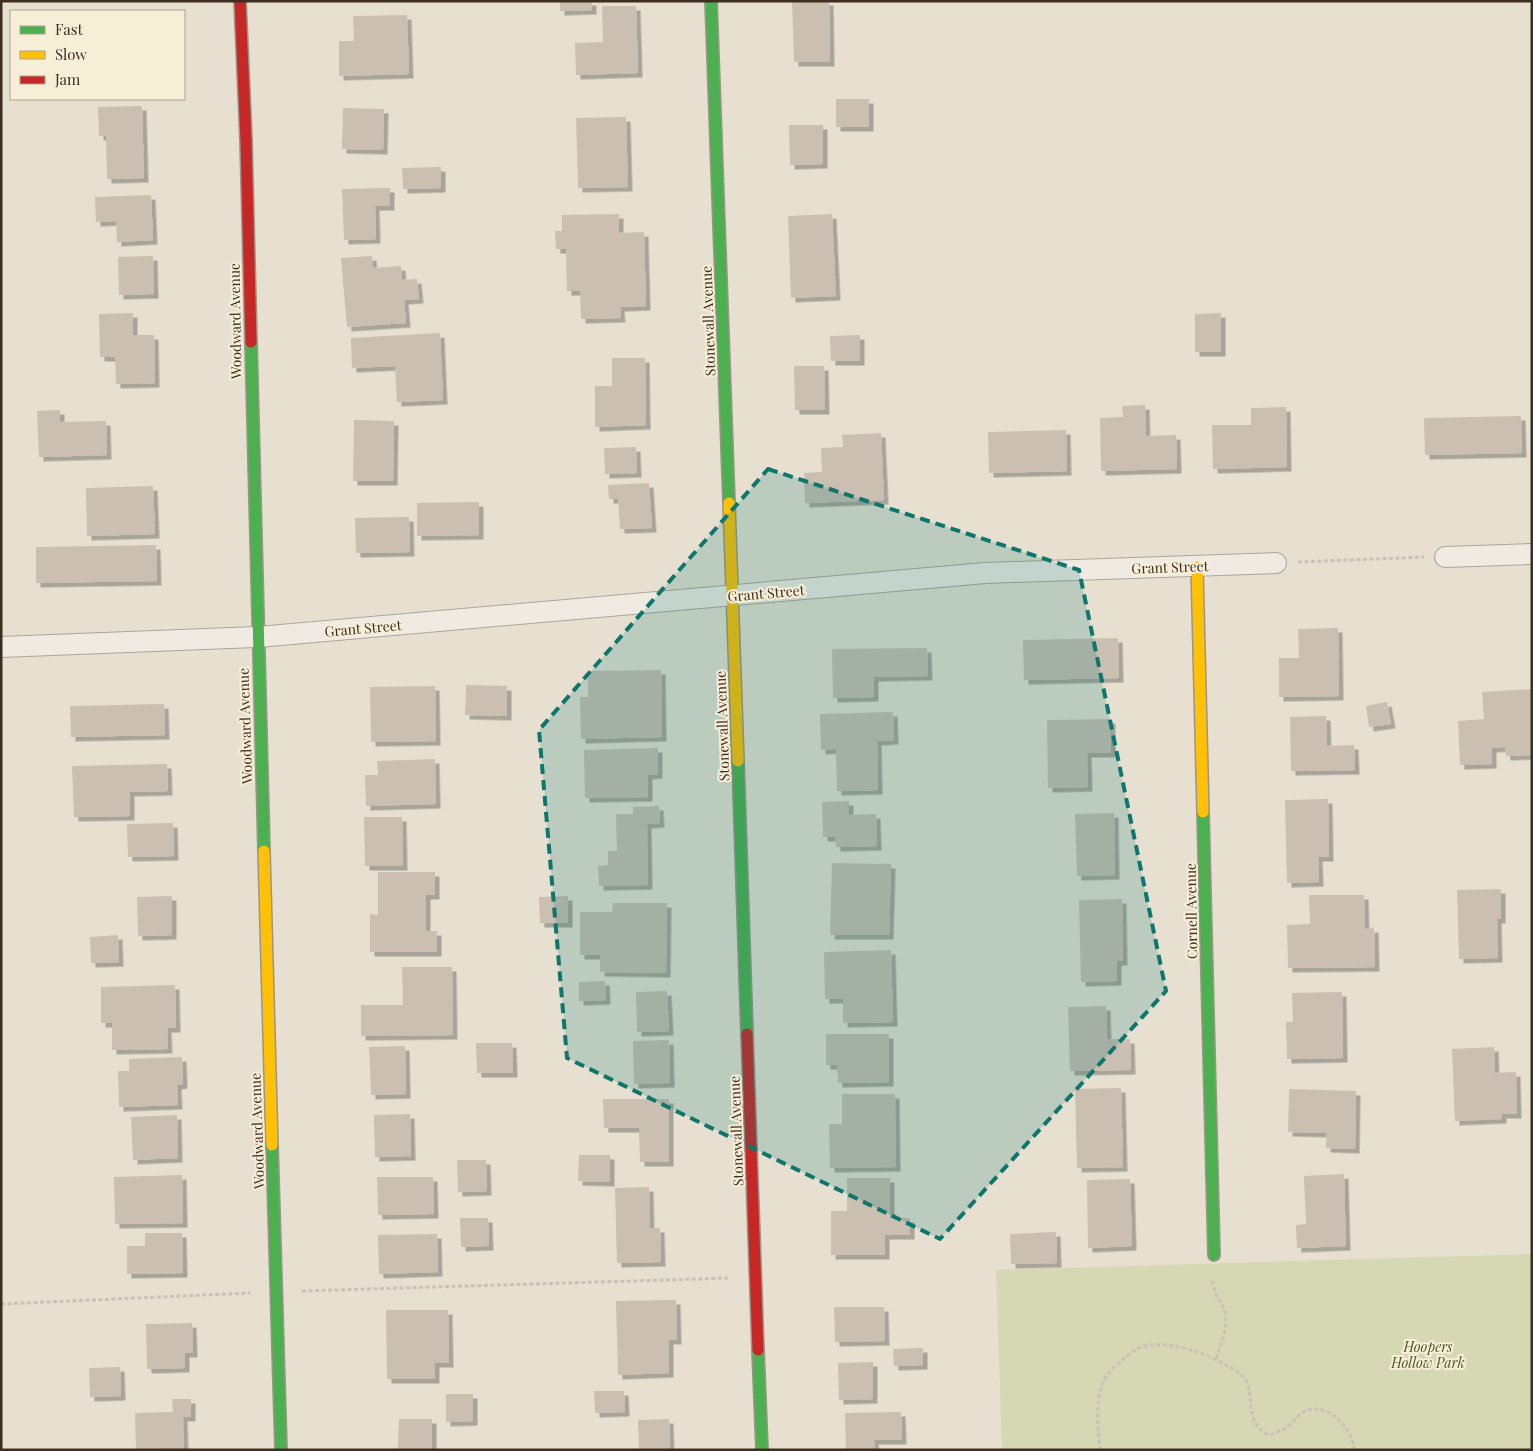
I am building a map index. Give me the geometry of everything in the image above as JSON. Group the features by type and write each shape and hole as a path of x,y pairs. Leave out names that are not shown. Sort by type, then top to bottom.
{"street":[{"name":"Woodward Avenue","path":"240,1 246,140 281,1450"},
{"name":"Stonewall Avenue","path":"711,1 762,1450"},
{"path":"1445,557 1532,554"},
{"name":"Grant Street","path":"1,647 258,637 986,573 1276,563"},
{"name":"Cornell Avenue","path":"1197,567 1214,1255"}],"path":[{"path":"1276,563 1445,557"},
{"path":"1214,1255 1212,1280 1217,1297 1225,1310 1226,1320 1216,1358"},
{"path":"1,1304 277,1292 756,1277"},
{"path":"1100,1450 1097,1411 1104,1379 1126,1357 1140,1348 1159,1345 1176,1347 1216,1358 1242,1375 1249,1388 1250,1410 1254,1423 1260,1431 1269,1435 1289,1426 1303,1412 1313,1408 1325,1410 1338,1419 1350,1434 1354,1450"}],"highlighted area":[{"path":"768,469 1079,570 1166,991 940,1239 567,1058 539,730"}],"green space":[{"name":"Hoopers Hollow Park","path":"1532,1254 1532,1450 1002,1450 996,1270"}],"building":[{"path":"560,1 592,1 592,10 560,11"},
{"path":"792,1 829,1 830,62 794,62"},
{"path":"602,6 636,6 638,73 576,75 575,43 603,42"},
{"path":"407,15 409,74 339,76 339,41 354,41 353,16"},
{"path":"836,99 869,99 869,127 836,127"},
{"path":"142,106 144,178 107,179 106,136 99,136 98,107"},
{"path":"343,108 384,109 383,150 342,149"},
{"path":"626,117 628,187 578,188 576,118"},
{"path":"789,125 823,125 823,164 790,165"},
{"path":"441,167 441,188 403,189 402,168"},
{"path":"390,188 390,206 375,206 376,239 344,240 342,189"},
{"path":"151,195 153,240 117,242 116,221 96,222 95,197"},
{"path":"619,214 619,233 644,232 646,306 620,307 621,318 581,319 580,291 567,291 566,249 556,249 555,231 562,231 562,215"},
{"path":"832,214 836,296 791,298 788,216"},
{"path":"153,256 154,294 119,295 118,257"},
{"path":"372,256 373,268 401,266 402,280 417,279 419,299 404,300 406,323 347,327 341,258"},
{"path":"133,313 133,335 154,335 155,383 116,384 115,357 100,357 99,314"},
{"path":"1221,313 1221,352 1195,352 1195,314"},
{"path":"440,333 443,400 397,402 395,366 352,368 351,338"},
{"path":"860,335 860,361 831,361 830,336"},
{"path":"612,358 645,358 646,425 595,427 595,386 612,386"},
{"path":"794,366 824,366 825,410 795,410"},
{"path":"1145,405 1146,436 1176,435 1177,469 1101,471 1100,418 1123,417 1122,406"},
{"path":"1286,407 1287,467 1213,469 1212,425 1251,425 1251,408"},
{"path":"60,410 60,422 106,421 107,455 39,457 37,411"},
{"path":"1521,416 1522,453 1425,455 1424,418"},
{"path":"354,420 394,421 393,481 353,481"},
{"path":"1066,430 1067,471 989,473 988,432"},
{"path":"881,433 884,500 805,503 804,473 822,472 821,448 843,447 842,435"},
{"path":"636,447 637,473 605,474 604,448"},
{"path":"649,483 652,528 620,529 618,499 609,499 608,485"},
{"path":"153,486 155,534 87,536 86,488"},
{"path":"479,502 479,535 417,536 417,503"},
{"path":"409,517 410,552 356,553 355,518"},
{"path":"156,545 157,581 36,583 36,547"},
{"path":"1338,628 1339,696 1279,697 1279,658 1299,658 1298,629"},
{"path":"1118,638 1119,678 1024,680 1023,640"},
{"path":"927,648 928,676 874,677 874,697 833,698 832,649"},
{"path":"661,670 662,737 581,739 580,697 588,697 588,671"},
{"path":"466,685 507,686 507,716 465,715"},
{"path":"435,686 436,741 371,742 370,687"},
{"path":"1532,689 1531,755 1506,756 1505,747 1492,748 1492,764 1460,765 1458,721 1484,719 1482,692"},
{"path":"1387,702 1391,724 1369,727 1366,706"},
{"path":"164,704 165,735 71,737 70,706"},
{"path":"893,712 894,740 877,741 878,790 837,791 836,749 821,750 820,714"},
{"path":"1326,716 1327,746 1354,745 1355,770 1291,771 1290,717"},
{"path":"1111,719 1111,753 1087,753 1088,787 1048,788 1047,720"},
{"path":"658,748 658,774 648,775 648,797 585,798 584,750"},
{"path":"435,759 436,804 366,806 365,775 378,775 377,761"},
{"path":"167,764 168,791 130,792 130,816 74,817 72,766"},
{"path":"1328,799 1329,857 1318,857 1319,882 1287,883 1285,800"},
{"path":"849,801 849,815 876,814 877,846 836,847 835,837 823,837 822,802"},
{"path":"659,806 660,823 647,824 648,885 599,886 598,866 608,865 608,851 617,851 616,814 633,814 633,807"},
{"path":"1114,813 1115,875 1077,876 1075,814"},
{"path":"364,817 402,817 403,866 365,866"},
{"path":"173,823 174,856 128,857 127,824"},
{"path":"832,863 891,864 889,935 830,935"},
{"path":"378,872 435,872 435,895 426,895 426,931 437,931 437,952 370,952 370,914 378,915"},
{"path":"1501,889 1501,919 1497,919 1498,958 1459,959 1457,890"},
{"path":"1309,895 1364,895 1365,929 1374,928 1375,967 1288,968 1287,925 1310,924"},
{"path":"172,896 172,935 138,936 137,897"},
{"path":"568,896 568,923 540,923 539,897"},
{"path":"1122,899 1123,961 1117,961 1117,981 1081,982 1079,900"},
{"path":"613,903 667,903 666,973 600,972 600,955 580,955 580,912 612,912"},
{"path":"118,935 119,962 91,963 90,937"},
{"path":"891,950 893,1022 843,1023 843,999 825,999 824,952"},
{"path":"402,967 452,967 453,1035 361,1036 361,1005 403,1005"},
{"path":"605,981 606,1000 579,1001 579,982"},
{"path":"175,985 176,1028 167,1028 168,1049 112,1050 112,1023 101,1023 101,987"},
{"path":"667,991 669,1031 637,1032 636,992"},
{"path":"1342,992 1343,1058 1287,1059 1286,1022 1293,1022 1292,993"},
{"path":"1106,1006 1107,1039 1130,1039 1131,1070 1070,1071 1068,1007"},
{"path":"826,1034 889,1034 889,1082 838,1083 837,1065 826,1065"},
{"path":"669,1040 670,1083 634,1084 633,1041"},
{"path":"476,1043 512,1043 513,1073 477,1073"},
{"path":"405,1046 406,1094 371,1095 369,1047"},
{"path":"1494,1047 1495,1073 1516,1072 1517,1114 1502,1114 1502,1119 1455,1121 1452,1049"},
{"path":"182,1057 183,1084 177,1085 178,1105 119,1107 118,1071 129,1071 129,1059"},
{"path":"1121,1088 1123,1167 1077,1168 1075,1089"},
{"path":"1289,1089 1356,1091 1355,1149 1326,1148 1327,1133 1288,1132"},
{"path":"842,1094 895,1094 896,1167 830,1168 829,1124 842,1124"},
{"path":"603,1099 669,1099 669,1162 640,1162 639,1128 604,1128"},
{"path":"410,1114 411,1156 375,1157 374,1115"},
{"path":"177,1115 178,1158 133,1160 131,1117"},
{"path":"579,1155 610,1155 610,1182 578,1181"},
{"path":"457,1160 486,1160 487,1191 458,1192"},
{"path":"1344,1174 1346,1246 1297,1248 1296,1225 1306,1224 1304,1176"},
{"path":"182,1175 183,1223 115,1224 114,1177"},
{"path":"377,1177 433,1177 434,1214 378,1215"},
{"path":"847,1178 890,1178 890,1218 910,1218 910,1235 885,1235 885,1255 831,1255 831,1211 847,1211"},
{"path":"1130,1179 1132,1246 1088,1248 1087,1180"},
{"path":"649,1187 650,1228 660,1228 661,1262 617,1263 615,1188"},
{"path":"460,1218 488,1218 489,1246 461,1247"},
{"path":"1056,1232 1057,1263 1011,1264 1010,1234"},
{"path":"145,1233 182,1233 183,1273 127,1274 127,1246 145,1246"},
{"path":"437,1234 438,1272 379,1274 378,1235"},
{"path":"676,1300 677,1340 669,1340 669,1373 618,1375 616,1301"},
{"path":"834,1307 884,1307 885,1341 835,1342"},
{"path":"386,1310 448,1310 449,1363 435,1363 435,1379 387,1379"},
{"path":"192,1323 193,1353 185,1353 185,1368 147,1369 146,1324"},
{"path":"923,1348 923,1365 894,1366 893,1349"},
{"path":"873,1362 873,1399 839,1400 838,1363"},
{"path":"120,1367 121,1396 90,1397 89,1368"},
{"path":"594,1391 624,1391 625,1412 595,1413"},
{"path":"446,1394 473,1394 473,1421 446,1422"},
{"path":"172,1399 191,1399 191,1417 183,1417 184,1448 136,1450 135,1413 173,1412"},
{"path":"901,1412 902,1440 874,1440 875,1450 846,1450 845,1413"},
{"path":"399,1419 432,1419 432,1450 398,1450"},
{"path":"669,1419 670,1450 639,1450 638,1420"}],"traffic: fast":[{"path":"711,1 729,503"},
{"path":"251,342 264,851"},
{"path":"738,761 747,1034"},
{"path":"1203,812 1214,1255"},
{"path":"272,1145 281,1450"},
{"path":"758,1350 762,1450"}],"traffic: slow":[{"path":"729,503 738,761"},
{"path":"1197,567 1203,812"},
{"path":"264,851 272,1145"}],"traffic: jam":[{"path":"240,1 246,140 251,342"},
{"path":"747,1034 758,1350"}]}
